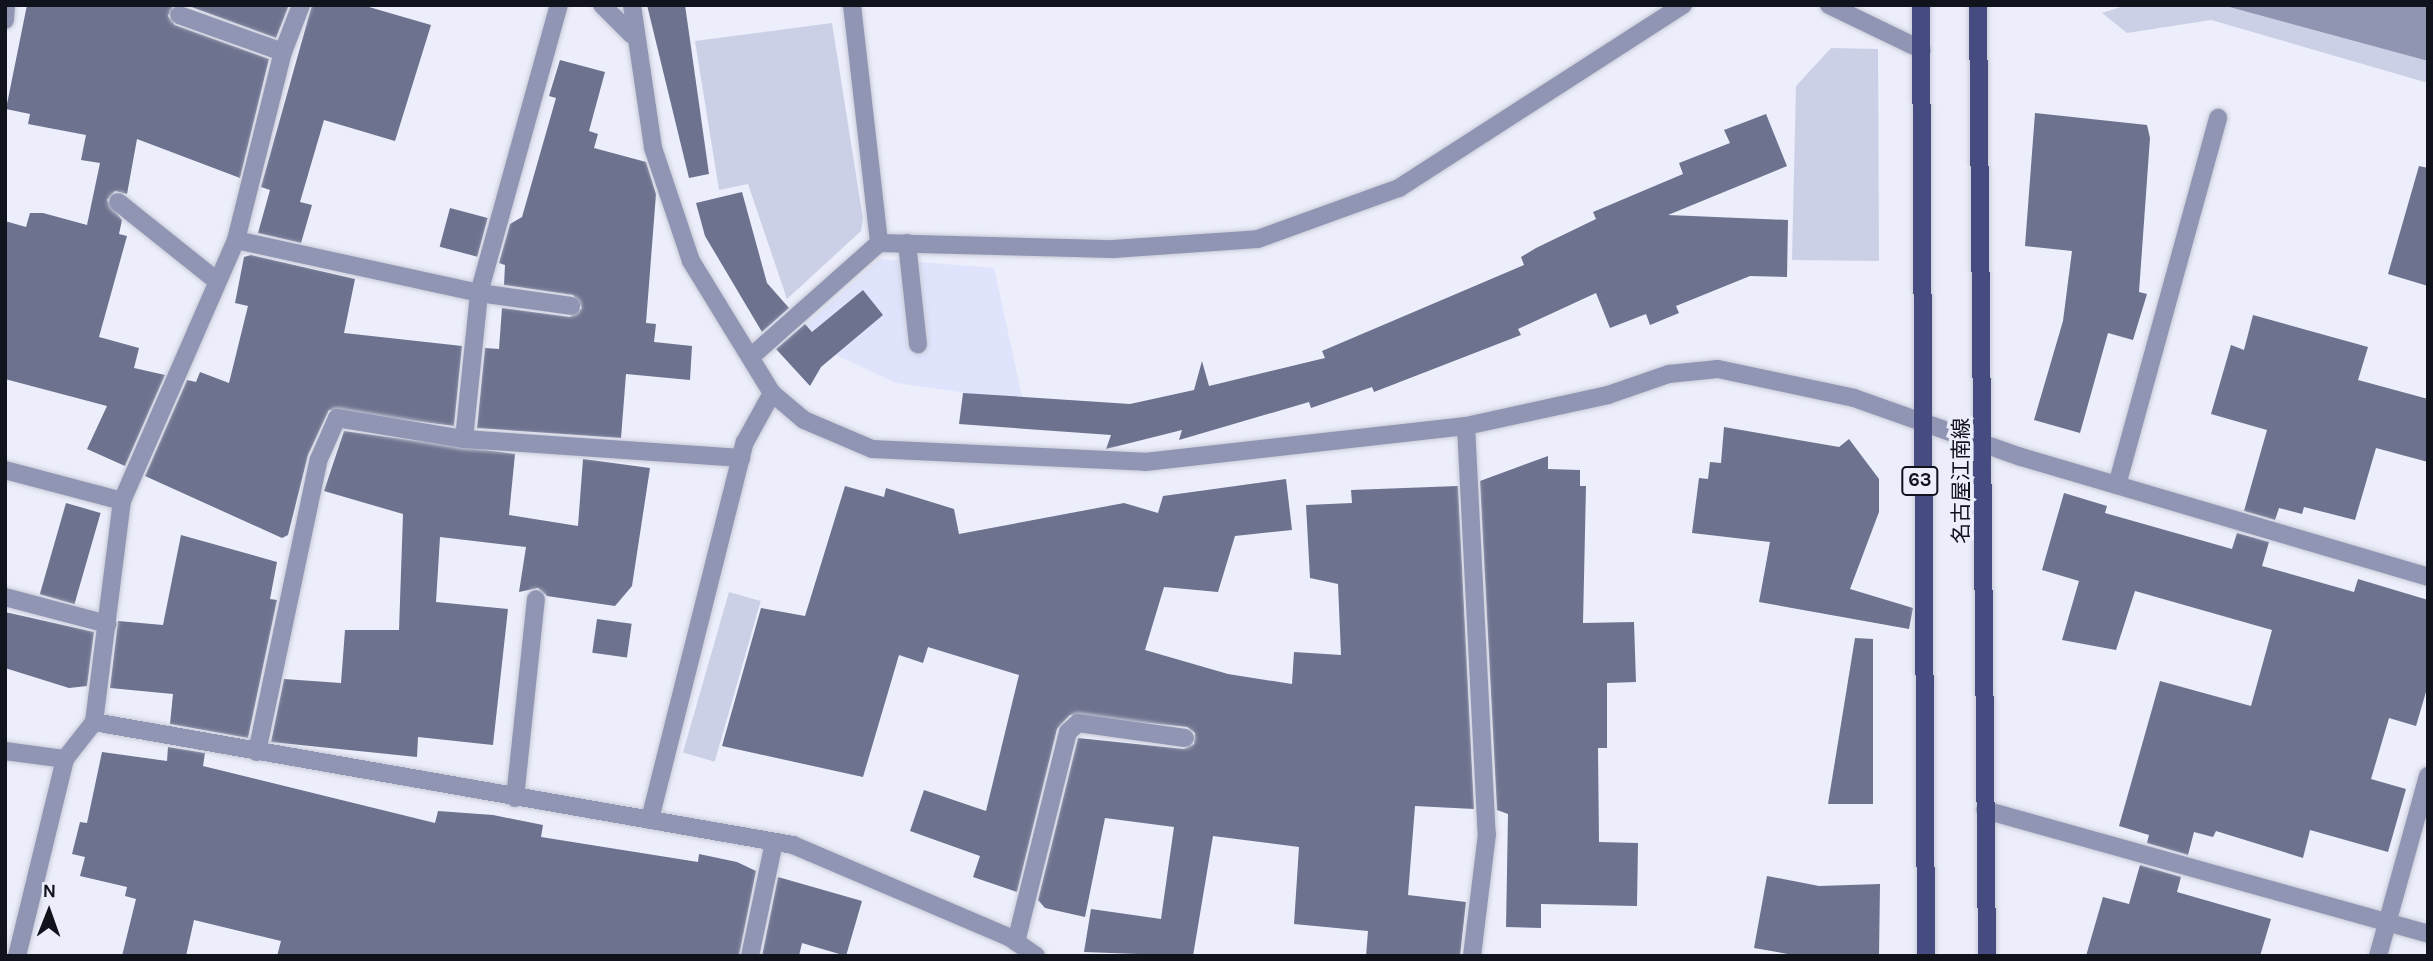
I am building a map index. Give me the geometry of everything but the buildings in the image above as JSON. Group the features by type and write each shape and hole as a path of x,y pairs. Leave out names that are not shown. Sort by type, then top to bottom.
{"main road":[{"name":"名古屋江南線","path":"1921,5 1919,419 1926,956"},
{"name":"名古屋江南線","path":"1978,14 1987,956"}],"street":[{"path":"5,20 6,5"},
{"path":"17,956 65,759 94,722 122,501 236,240 283,52 301,5"},
{"path":"464,439 479,293 559,5"},
{"path":"602,5 632,35"},
{"path":"632,5 632,35 653,148 691,261 753,355 772,393 804,420 873,449 1131,462 1466,426 1608,395 1669,374 1718,369 1771,376 1919,419 2117,485 2428,577"},
{"path":"852,5 879,243"},
{"path":"753,355 879,243 1113,249 1258,239 1399,188 1683,5"},
{"path":"1829,5 1922,50"},
{"path":"179,15 283,52"},
{"path":"2117,485 2218,118"},
{"path":"118,202 218,281"},
{"path":"236,240 479,293 571,306"},
{"path":"907,243 918,344"},
{"path":"650,818 741,458 772,393"},
{"path":"257,752 319,458 337,418 464,439 741,458"},
{"path":"1466,426 1487,834 1472,956"},
{"path":"5,470 122,501"},
{"path":"5,597 107,624"},
{"path":"515,798 536,599"},
{"path":"94,722 774,842 1016,942 1036,956"},
{"path":"1016,942 1068,732 1078,723 1185,737"},
{"path":"5,751 65,759"},
{"path":"2378,956 2428,775"},
{"path":"1985,810 2428,934"},
{"path":"750,956 774,842"}],"shaded area":[{"path":"2127,5 2222,5 2428,61 2428,83 2211,20 2127,33 2102,13"},
{"path":"2222,5 2428,5 2428,61"},
{"path":"832,23 863,219 861,231 787,299 748,184 719,190 695,41"},
{"path":"1831,48 1878,49 1879,261 1792,260 1796,86"},
{"path":"880,259 994,268 1023,401 896,383 832,353 806,325"},
{"path":"729,592 761,601 715,762 683,753"}]}
